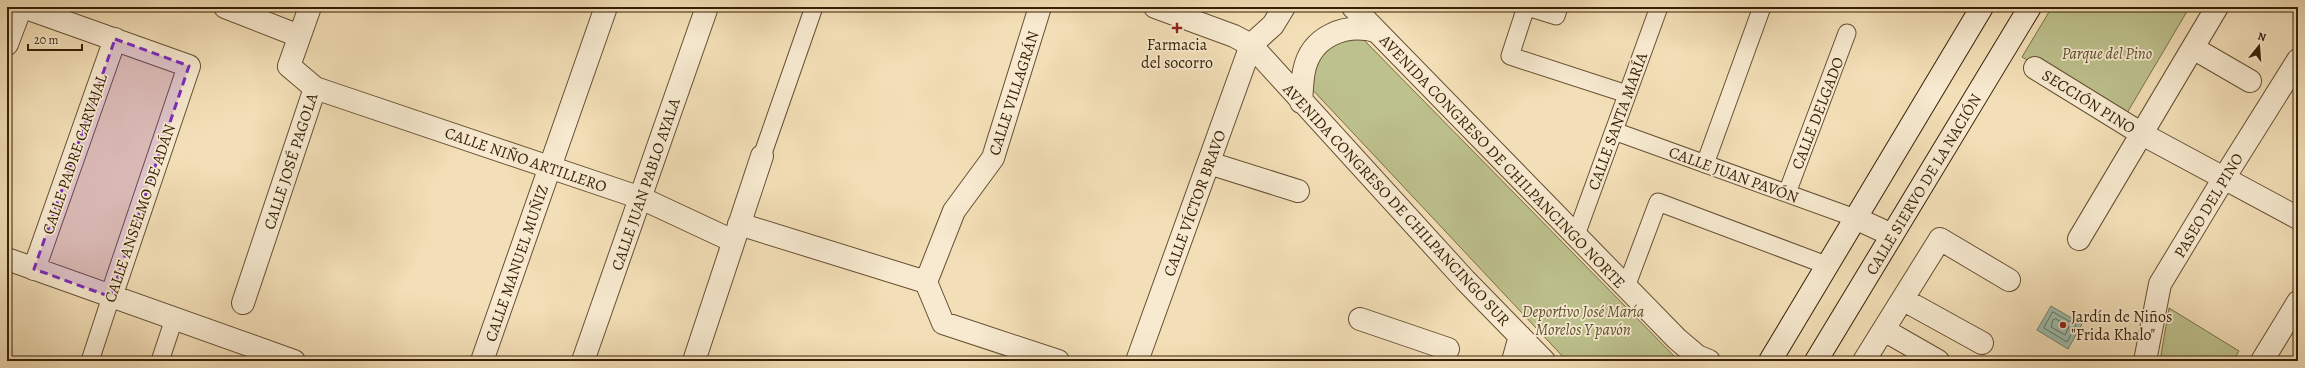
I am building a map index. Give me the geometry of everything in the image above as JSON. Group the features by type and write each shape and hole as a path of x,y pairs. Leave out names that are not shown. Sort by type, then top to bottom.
{"street":[{"path":"7,44 22,7 115,39"},
{"path":"225,7 299,36"},
{"name":"CALLE JOSÉ PAGOLA","path":"243,303 315,88 289,66 310,7"},
{"name":"CALLE MANUEL MUÑIZ","path":"482,361 606,7"},
{"name":"CALLE JUAN PABLO AYALA","path":"583,361 707,7"},
{"path":"694,361 736,232 814,7"},
{"name":"CALLE VILLAGRÁN","path":"926,282 954,211 993,158 1040,7"},
{"path":"1155,7 1234,36 1251,45 1273,25 1284,7"},
{"name":"AVENIDA CONGRESO DE CHILPANCINGO NORTE","path":"1353,7 1677,339 1697,356 1709,361"},
{"path":"1558,12 1526,7 1510,56 1627,94"},
{"name":"CALLE SANTA MARÍA","path":"1576,236 1659,7"},
{"path":"1705,164 1762,7"},
{"path":"1767,358 1855,218 1982,7"},
{"name":"CALLE SIERVO DE LA NACIÓN","path":"1816,361 2030,7"},
{"name":"SECCIÓN PINO","path":"2079,239 2217,7"},
{"path":"1301,102 1304,71 1308,59 1322,40 1342,30 1365,28 1376,31"},
{"name":"CALLE DELGADO","path":"1787,193 1848,33"},
{"name":"CALLE ANSELMO DE ADÁN","path":"90,361 189,66 115,39"},
{"name":"CALLE PADRE CARVAJAL","path":"34,269 115,39"},
{"name":"AVENIDA CONGRESO DE CHILPANCINGO SUR","path":"1251,45 1301,102 1465,280 1544,361"},
{"name":"CALLE VÍCTOR BRAVO","path":"1137,361 1251,45"},
{"path":"2193,48 2250,81"},
{"name":"PASEO DEL PINO","path":"2146,361 2160,284 2298,60"},
{"name":"SECCIÓN PINO","path":"2035,68 2142,134 2298,218"},
{"name":"CALLE NIÑO ARTILLERO","path":"315,88 550,166 736,232 926,282"},
{"name":"CALLE JUAN PAVÓN","path":"1614,131 1855,218"},
{"path":"1209,164 1298,191"},
{"path":"1626,287 1658,202 1826,265"},
{"path":"1855,218 1892,235"},
{"path":"1869,359 1884,330 1904,300 1940,239 2008,280"},
{"path":"7,259 174,318 281,359"},
{"path":"926,282 943,323 1058,361"},
{"path":"1904,300 1982,344"},
{"path":"2262,361 2298,302"},
{"path":"160,361 174,318"},
{"path":"1360,319 1448,349"},
{"path":"1884,330 1938,361"},
{"path":"1513,361 1520,336"},
{"path":"1677,339 1688,361"}],"highlighted area":[{"path":"115,39 189,66 111,297 34,269"}],"green space":[{"name":"Parque del Pino","path":"2052,7 2189,8 2124,118 2022,57"},
{"name":"Deportivo José María Morelos Y pavón","path":"1362,38 1679,361 1567,361 1309,86 1323,44"},
{"path":"2169,308 2239,351 2233,361 2160,361"}],"water":[{"path":"2051,306 2082,324 2068,349 2037,330"}],"place":[{"name":"Farmacia del socorro","path":"1177,28"},
{"name":"Jardín de Niños \"Frida Khalo\"","path":"2063,325"}]}
